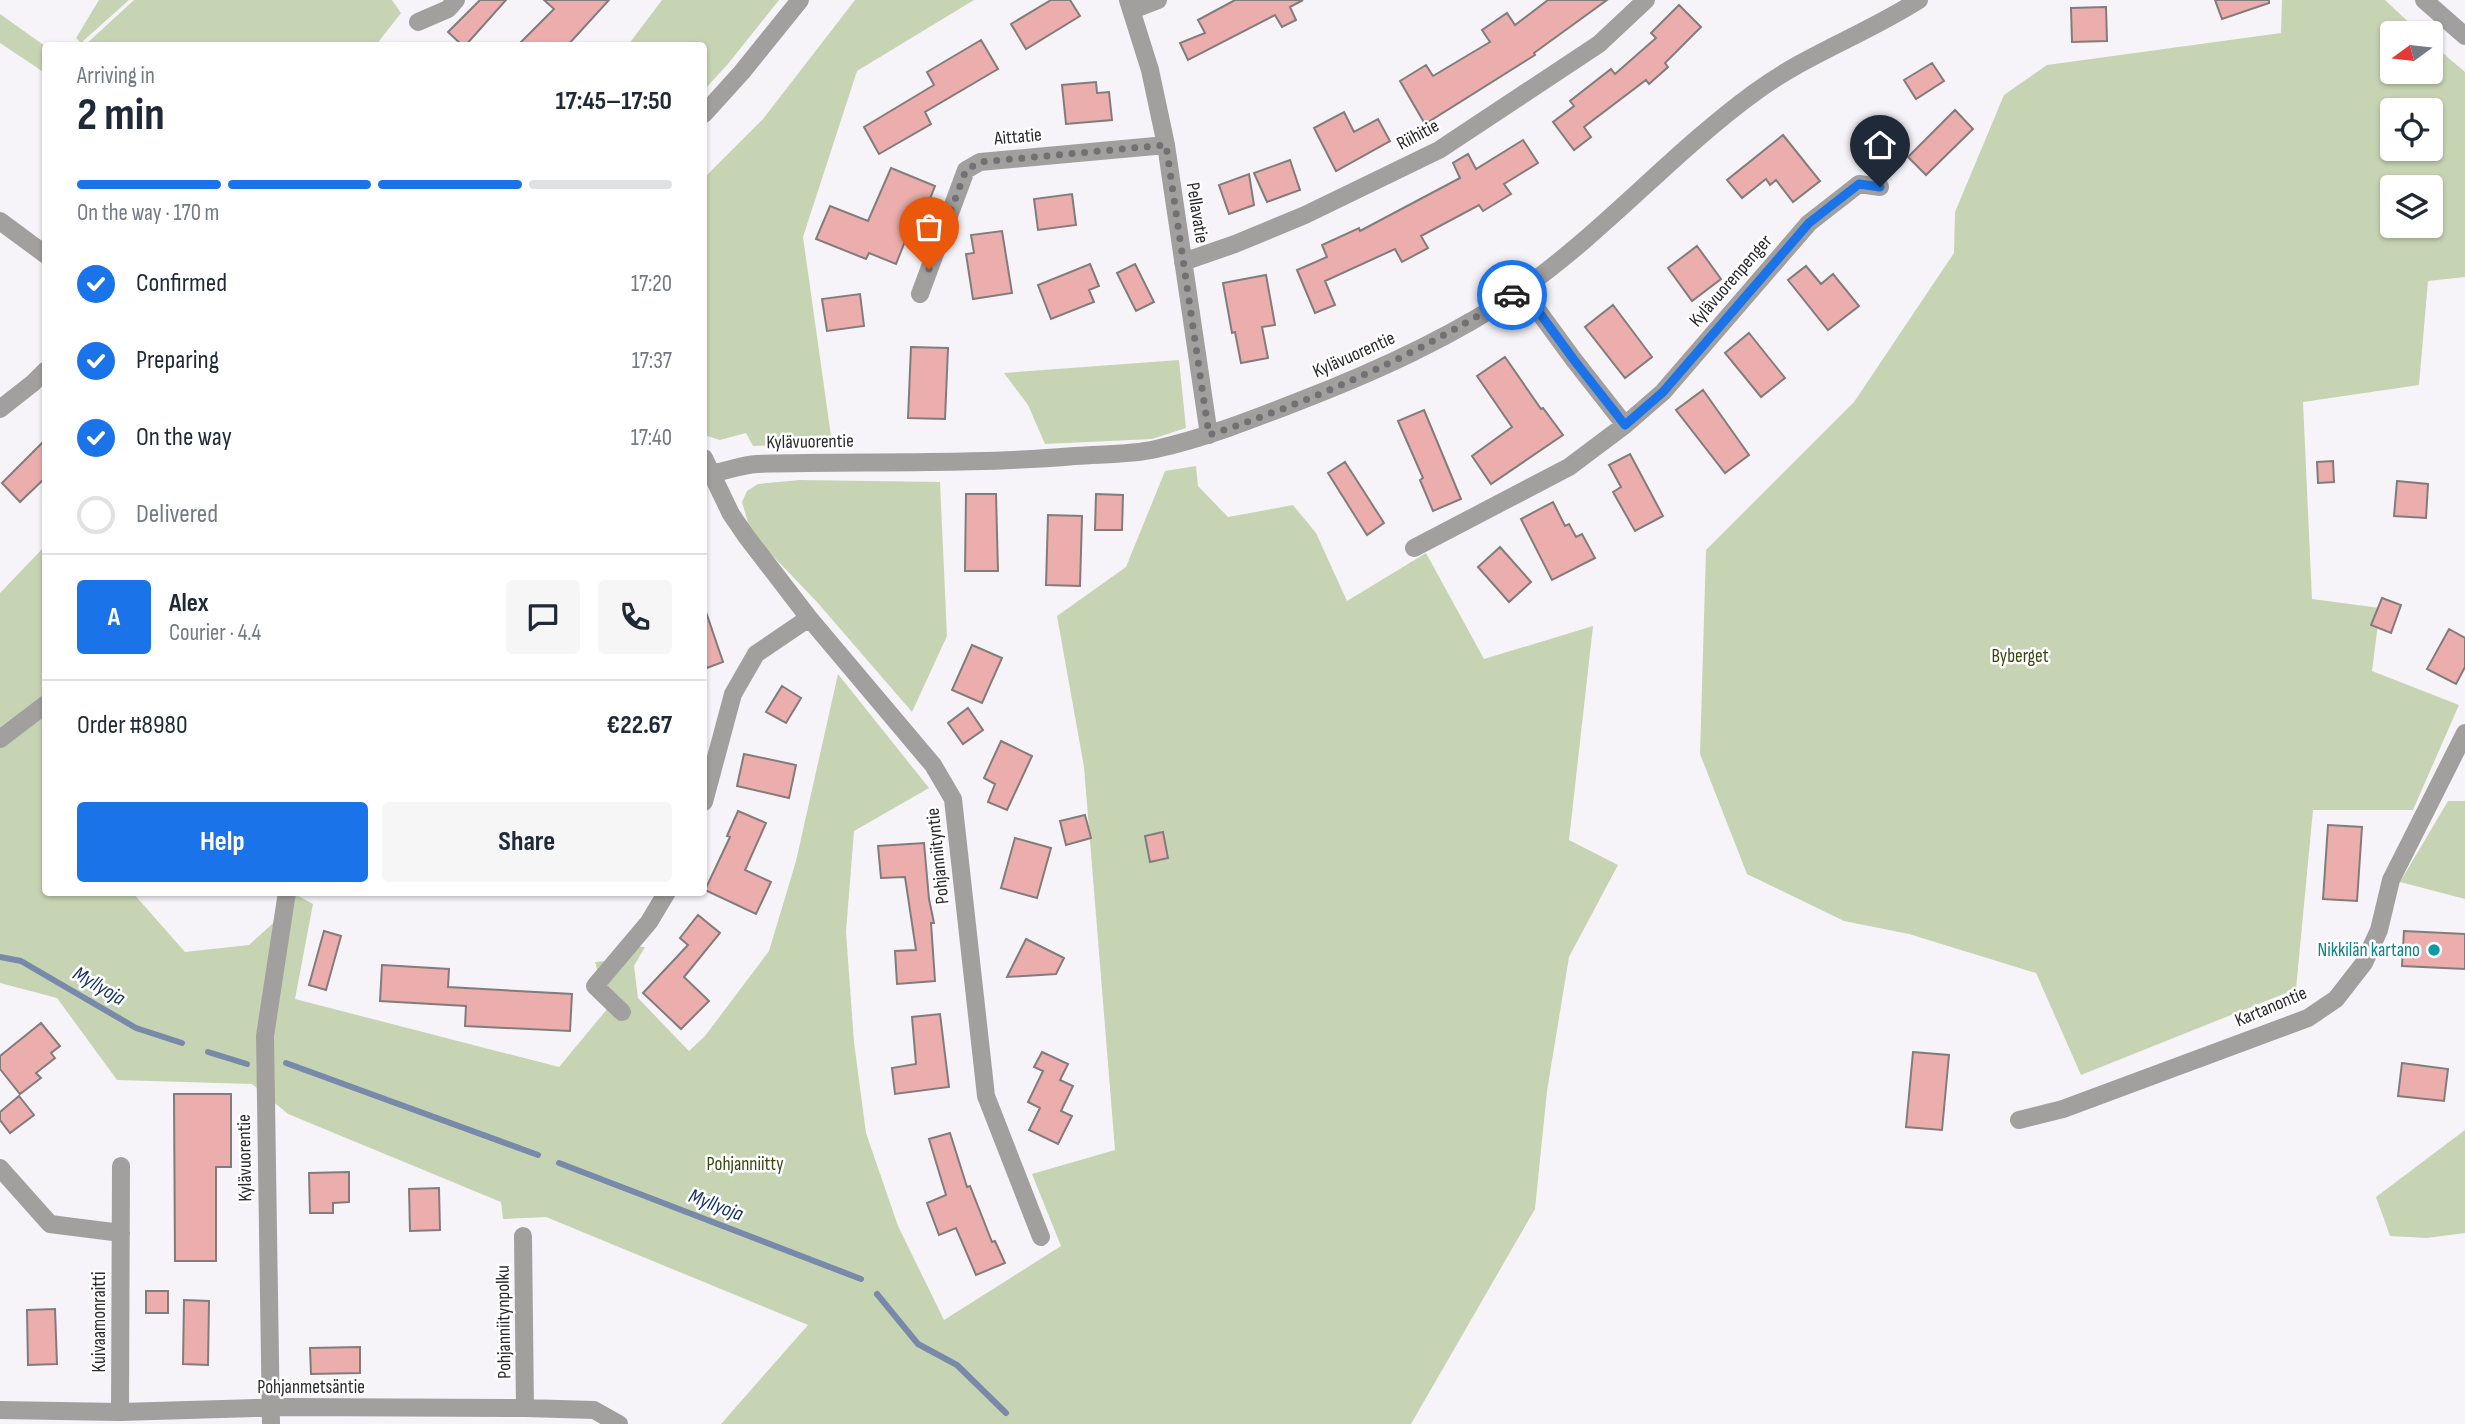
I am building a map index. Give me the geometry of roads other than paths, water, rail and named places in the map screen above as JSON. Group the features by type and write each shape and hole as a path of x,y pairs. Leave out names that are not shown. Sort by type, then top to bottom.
{"street":[{"path":"418,22 448,9 456,0"},
{"path":"707,111 800,0"},
{"path":"1130,5 1158,0"},
{"name":"Riihitie","path":"1184,262 1305,215 1439,150 1598,44 1646,0"},
{"name":"Kylävuorentie","path":"707,469 751,464 1052,458 1153,450 1209,435 1345,384 1472,321 1522,289 1591,234 1722,116 1759,89 1806,60 1919,0"},
{"path":"2424,0 2465,36"},
{"name":"Pellavatie","path":"1130,5 1150,70 1166,145 1209,435"},
{"name":"Aittatie","path":"920,294 966,170 980,162 1166,145"},
{"name":"Kylävuorenpenger","path":"1414,548 1569,467 1625,425 1663,392 1809,223 1859,184 1880,187"},
{"path":"0,221 42,252"},
{"path":"1522,289 1625,425"},
{"path":"0,409 42,374"},
{"name":"Pohjanniityntie","path":"707,471 731,514 809,618 933,765 953,799 986,1096 1041,1237"},
{"path":"707,790 733,694 756,654 809,618"},
{"path":"0,738 42,707"},
{"name":"Kartanontie","path":"2019,1120 2063,1109 2308,1018 2336,999 2364,963 2379,930 2391,880 2465,733"},
{"name":"Kylävuorentie","path":"271,1416 265,1036 286,896"},
{"path":"622,1012 595,986 649,922 665,896"},
{"name":"Kuivaamonraitti","path":"120,1412 121,1166"},
{"path":"0,1168 50,1224 121,1233"},
{"name":"Pohjanniitynpolku","path":"523,1236 525,1408"},
{"name":"Pohjanmetsäntie","path":"0,1410 271,1416 525,1408 594,1410 619,1424"}],"waterway":[{"name":"Myllyoja","path":"0,957 21,961 136,1028 182,1043"},
{"name":"Myllyoja","path":"208,1052 247,1064"},
{"name":"Myllyoja","path":"286,1063 538,1155"},
{"name":"Myllyoja","path":"559,1163 861,1279"},
{"name":"Myllyoja","path":"877,1294 918,1344 957,1365 1006,1413"}],"place":[{"name":"Nikkilän kartano","path":"2434,950"}],"park label":[{"name":"Byberget","path":"2020,656"},
{"name":"Pohjanniitty","path":"745,1164"}]}
